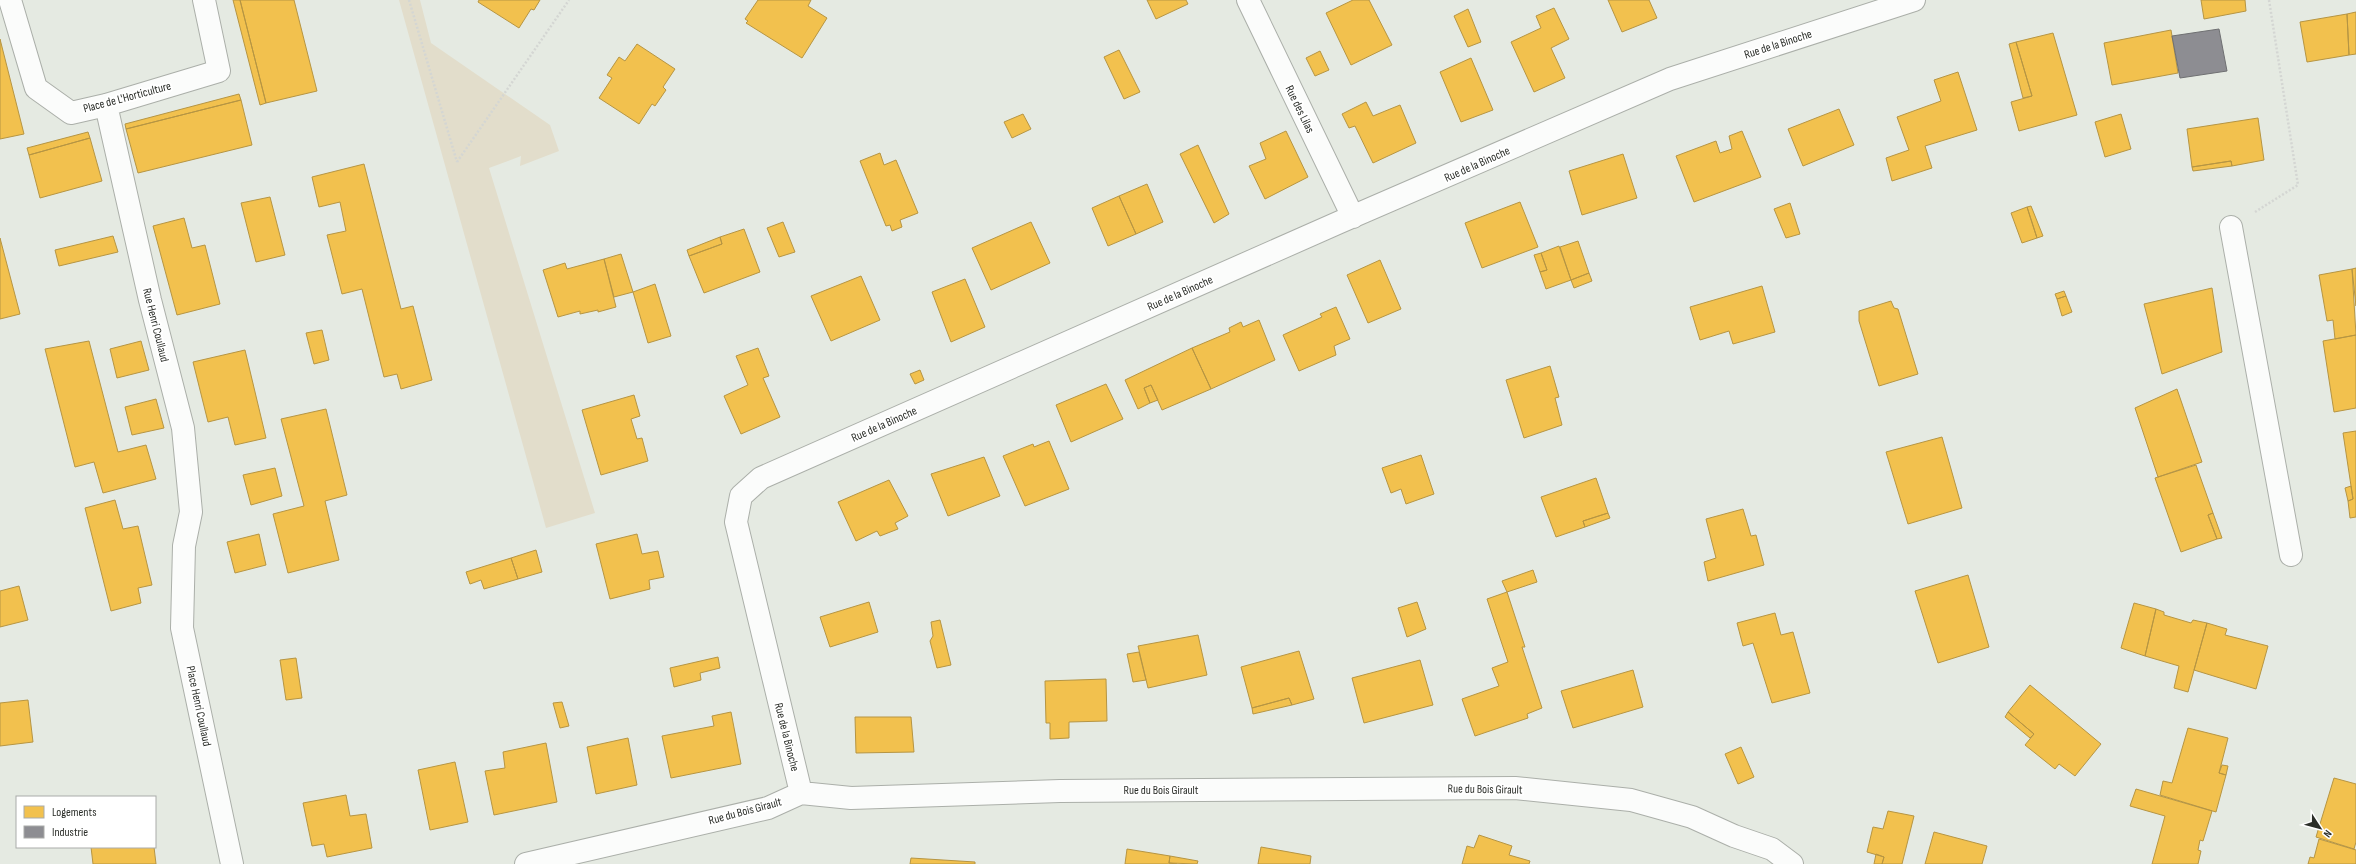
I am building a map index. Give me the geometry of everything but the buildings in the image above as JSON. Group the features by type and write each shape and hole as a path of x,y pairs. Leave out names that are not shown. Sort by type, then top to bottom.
{"street":[{"name":"Place de L'Horticulture","path":"10,0 36,88 72,113 106,105 219,71 204,0"},
{"name":"Rue des Lilas","path":"1248,0 1353,217"},
{"name":"Rue de la Binoche","path":"801,794 736,522 741,496 761,478 1670,79 1914,0"},
{"name":"Rue Henri Coullaud","path":"106,105 150,300 183,428 191,512 184,546"},
{"path":"2231,226 2291,555"},
{"name":"Place Henri Coullaud","path":"184,546 182,628 232,864"},
{"name":"Rue du Bois Girault","path":"536,863 768,808 801,794 851,798 1060,791 1515,788 1631,800 1692,817 1734,836 1772,849 1792,864"}],"path":[{"path":"409,0 457,162 568,0"},
{"path":"2231,226 2298,185 2269,0"}],"shaded area":[{"path":"399,0 420,0 431,43 550,125 559,151 520,166 521,156 489,168 595,513 546,528"}]}
